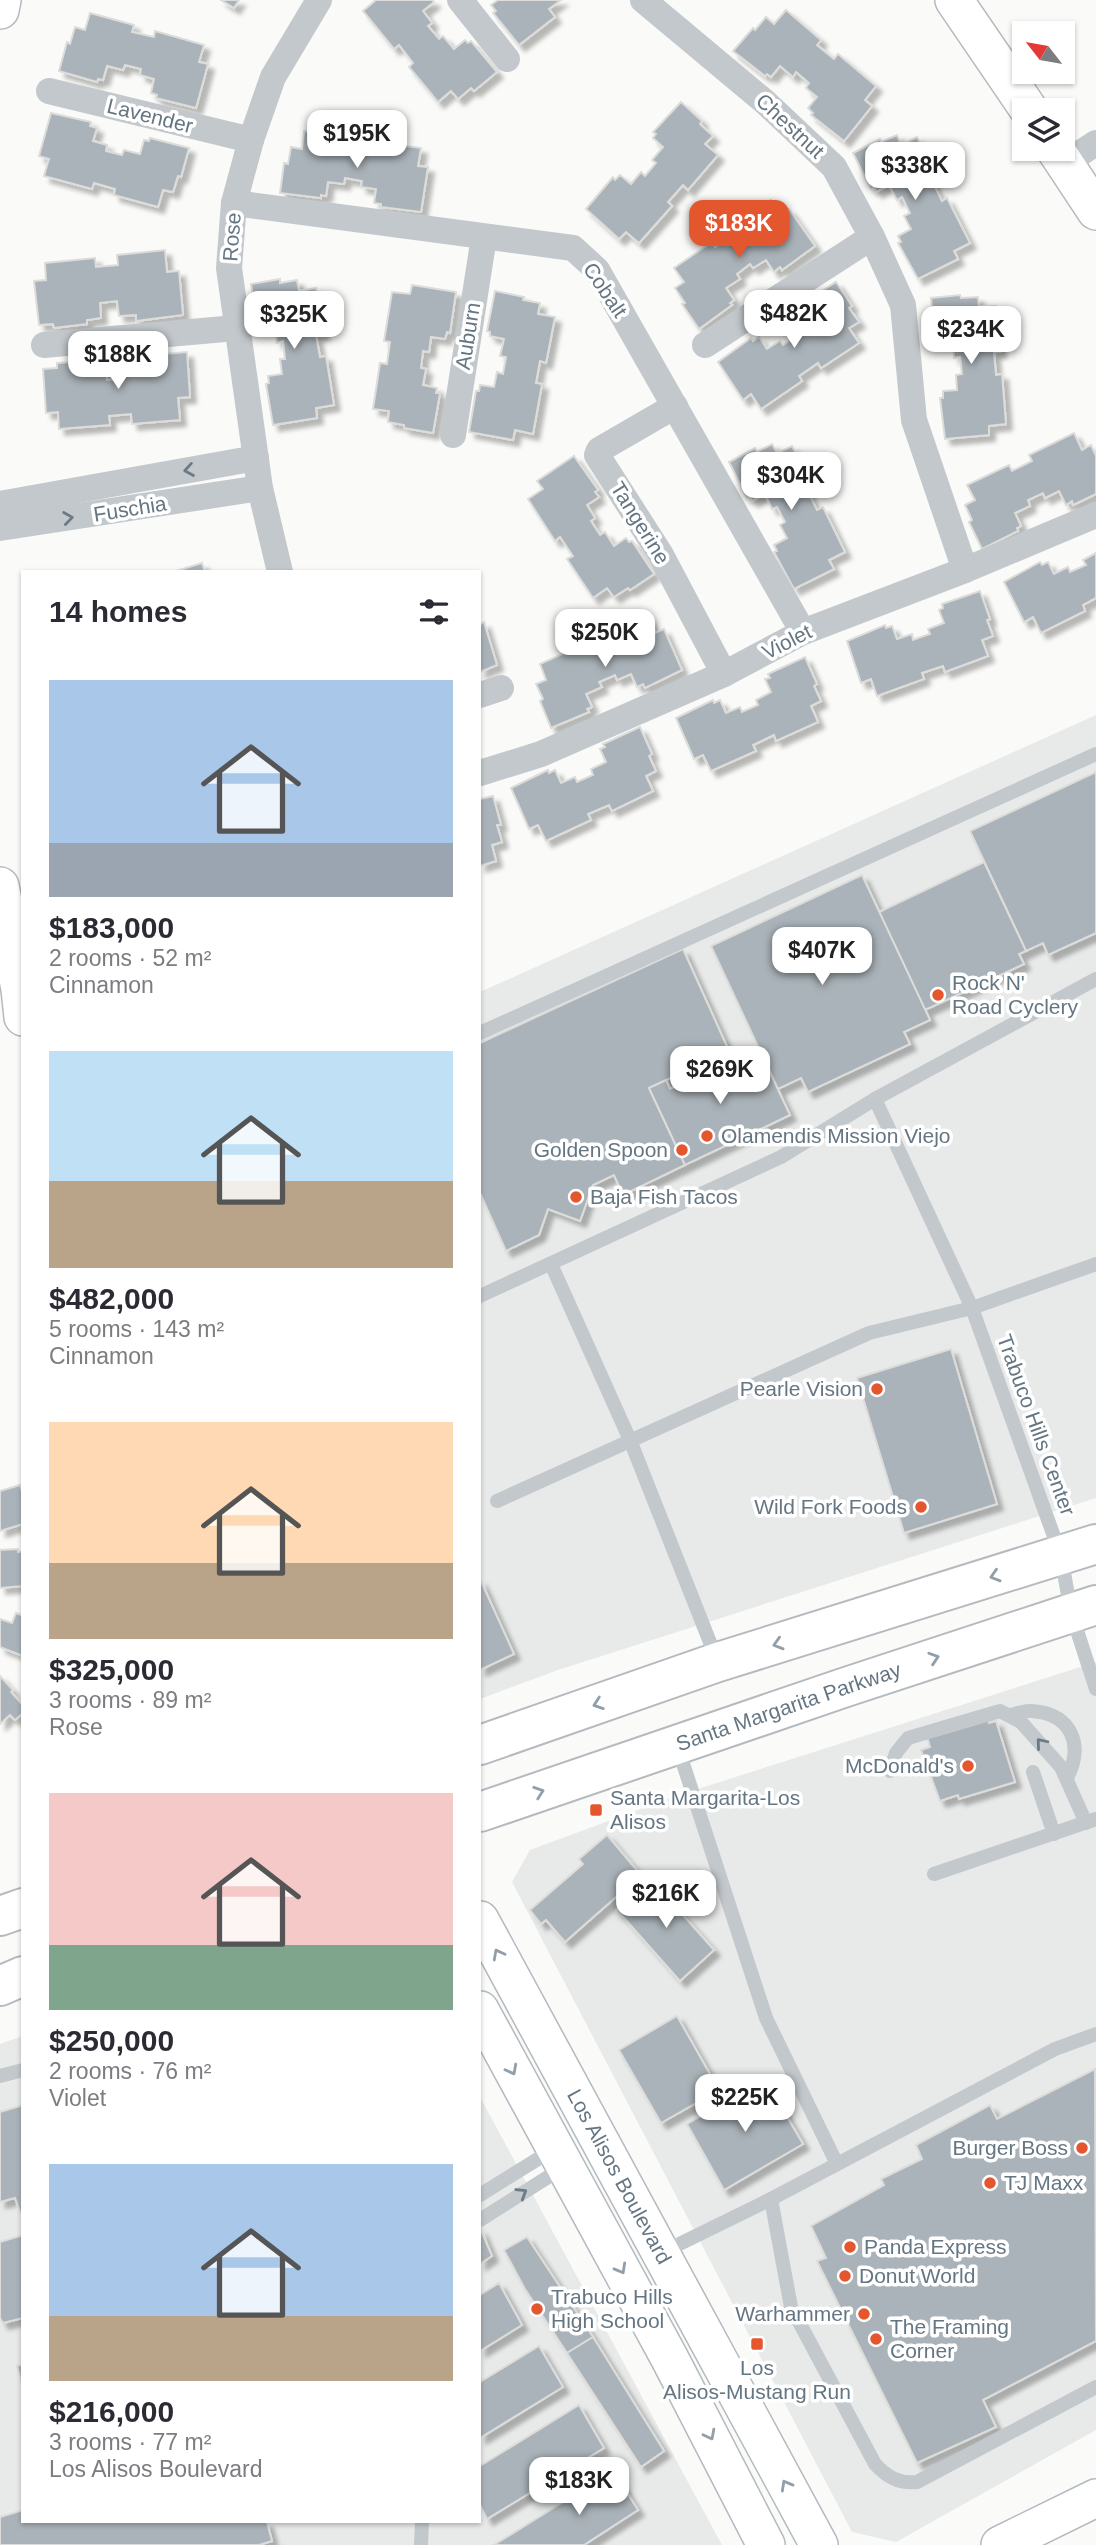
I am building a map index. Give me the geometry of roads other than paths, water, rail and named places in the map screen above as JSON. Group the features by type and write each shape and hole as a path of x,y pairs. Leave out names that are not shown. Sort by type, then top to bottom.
{"main road":[{"path":"0,10 2,0"},
{"path":"954,0 1021,98"},
{"path":"1063,161 1096,211"},
{"path":"0,886 21,995"},
{"path":"481,1745 718,1662 1096,1544"},
{"name":"Santa Margarita Parkway","path":"481,1812 1084,1609"},
{"path":"0,1916 21,1909"},
{"name":"Los Alisos Boulevard","path":"481,1922 819,2545"},
{"path":"0,1986 21,1977"},
{"name":"Los Alisos Boulevard","path":"481,2012 670,2359 766,2545"},
{"path":"1000,2545 1096,2498"}],"street":[{"name":"Rose","path":"280,570 260,488 229,268 234,203 251,140 273,77 319,0"},
{"path":"460,0 507,59"},
{"name":"Chestnut","path":"643,0 765,102 834,167 872,237 902,305 914,421 965,570"},
{"name":"Lavender","path":"49,91 251,140"},
{"path":"1075,151 1096,143"},
{"name":"Cobalt","path":"234,203 573,248 597,270 803,632"},
{"name":"Auburn","path":"453,435 484,237"},
{"path":"705,345 872,237"},
{"path":"44,345 236,328"},
{"name":"Tangerine","path":"675,406 599,450 597,455 661,555 724,674"},
{"name":"Fuschia","path":"0,504 256,458"},
{"name":"Fuschia","path":"0,528 260,488"},
{"name":"Violet","path":"481,773 541,754 724,674 803,632 965,570 1096,515"}],"lane":[{"path":"481,1033 1096,754"},
{"path":"481,1296 781,1157 875,1099 1096,979"},
{"name":"Trabuco Hills Center","path":"875,1099 972,1308 1061,1556 1084,1609 1096,1689"},
{"path":"551,1264 631,1440 718,1662"},
{"path":"497,1501 869,1333 972,1308 1096,1264"},
{"path":"1010,1715 1030,1710 1052,1715 1067,1725 1076,1754 1067,1778"},
{"path":"890,1771 896,1753 908,1738 1000,1712 1010,1715 1033,1733 1061,1767 1091,1821 934,1874"},
{"path":"677,1745 766,2018 837,2164"},
{"path":"1033,1772 1054,1834"},
{"path":"660,2254 771,2199 1055,2049 1096,2034"},
{"path":"0,2076 21,2071"},
{"path":"481,2195 559,2158"},
{"path":"481,2219 559,2158"},
{"path":"771,2199 791,2307 875,2465 890,2477 906,2483 917,2482 1096,2386"},
{"path":"421,2545 422,2523"}],"place":[{"name":"Rock N' Road Cyclery","path":"938,995"},
{"name":"Olamendis Mission Viejo","path":"707,1136"},
{"name":"Golden Spoon","path":"682,1150"},
{"name":"Baja Fish Tacos","path":"576,1197"},
{"name":"Pearle Vision","path":"877,1389"},
{"name":"Wild Fork Foods","path":"921,1507"},
{"name":"McDonald's","path":"968,1766"},
{"name":"Santa Margarita-Los Alisos","path":"596,1810"},
{"name":"Burger Boss","path":"1082,2148"},
{"name":"TJ Maxx","path":"990,2183"},
{"name":"Panda Express","path":"850,2247"},
{"name":"Donut World","path":"845,2276"},
{"name":"Trabuco Hills High School","path":"537,2309"},
{"name":"Warhammer","path":"864,2314"},
{"name":"The Framing Corner","path":"876,2339"},
{"name":"Los Alisos-Mustang Run","path":"757,2344"}]}
